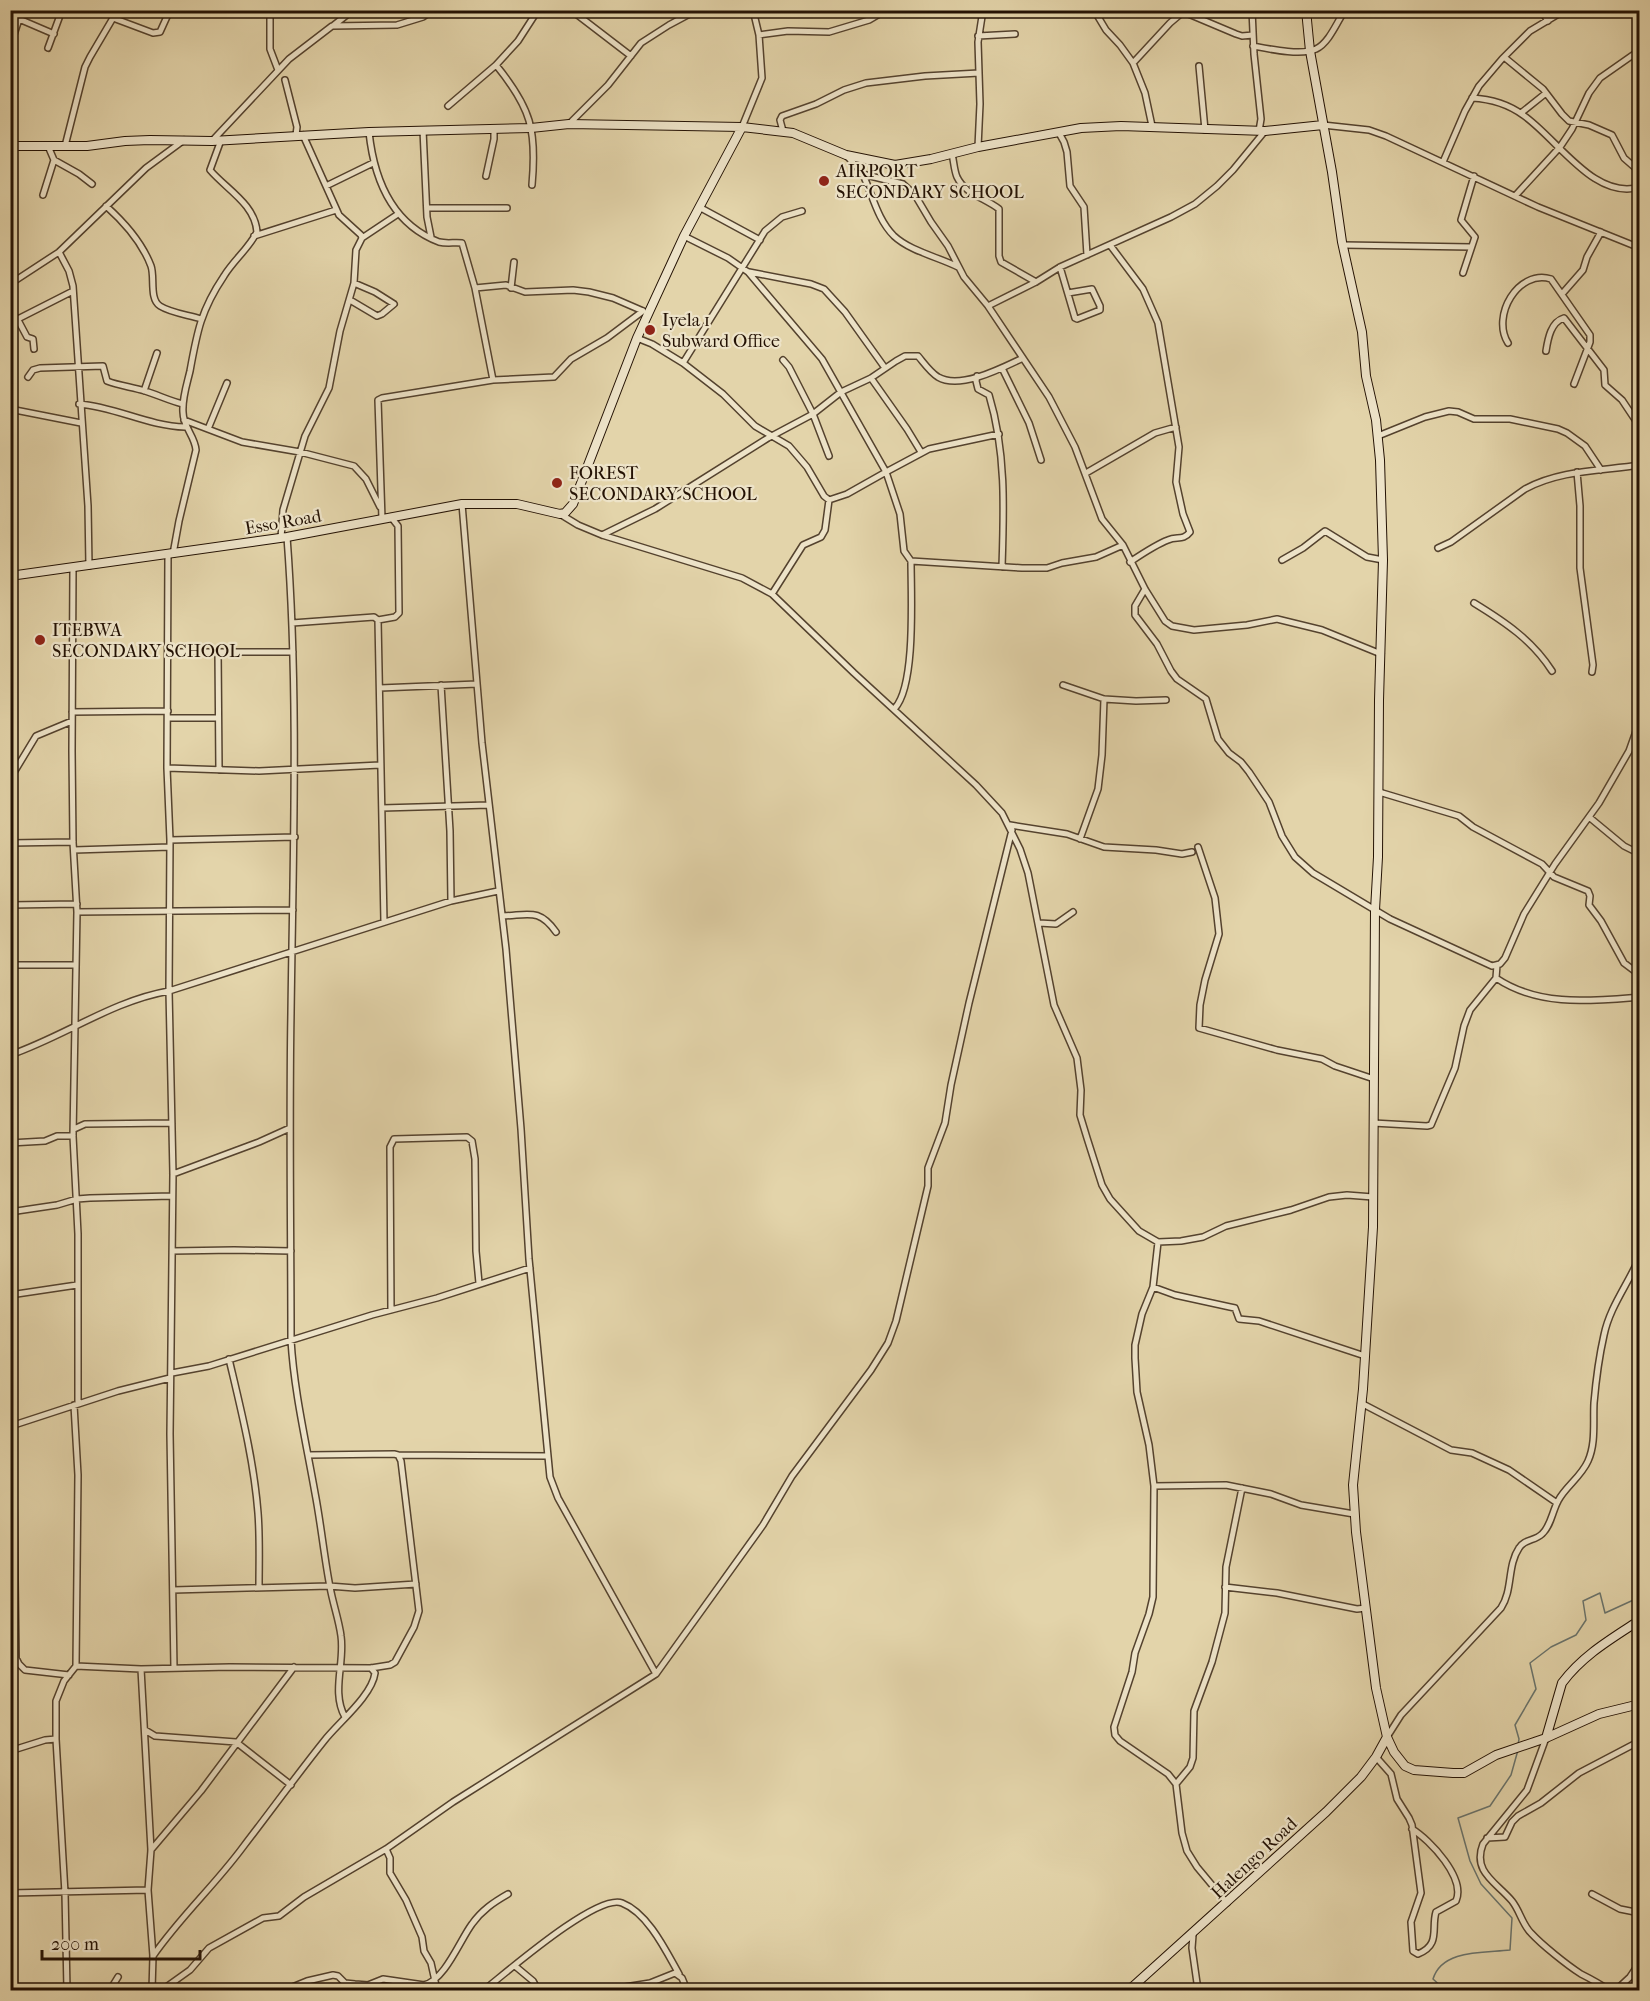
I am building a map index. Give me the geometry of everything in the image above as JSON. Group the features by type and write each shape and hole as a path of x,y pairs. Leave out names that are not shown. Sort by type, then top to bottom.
{"street":[{"path":"10,47 22,10"},
{"path":"48,48 62,10"},
{"path":"107,10 153,33 160,32 170,10"},
{"path":"270,10 270,49 278,70"},
{"path":"174,1668 171,1375 172,1123 169,992 171,912 167,768 170,554 196,450 194,441 185,427 183,404 195,339 207,303 223,277 254,236 256,226 245,204 236,193 210,170 216,141 289,59 353,10"},
{"path":"332,26 397,25 423,17 433,10"},
{"path":"448,106 496,64 518,41 538,10"},
{"path":"571,10 631,56"},
{"path":"569,124 608,85 649,37 697,10"},
{"path":"560,514 569,510 573,504 646,312 742,127 762,78 759,35 753,10"},
{"path":"759,35 788,31 829,32 869,20 886,10"},
{"path":"978,147 978,36 982,10"},
{"path":"1094,10 1106,30 1133,63 1145,93 1152,126"},
{"path":"987,306 1036,282 1060,267 1196,204 1218,186 1262,131 1253,46 1252,10"},
{"path":"1306,10 1310,51 1343,245 1362,332 1366,376 1378,436 1383,560 1375,910 1372,1257 1355,1464 1354,1514 1371,1661 1387,1737 1394,1752 1409,1768 1464,1773 1496,1755 1542,1739 1599,1714 1640,1704"},
{"path":"1253,46 1310,51 1323,44 1345,10"},
{"path":"1541,10 1548,21"},
{"path":"1443,162 1472,98 1504,57 1530,31 1565,10"},
{"path":"1133,63 1182,11 1242,36 1253,34"},
{"path":"65,146 85,68 114,14"},
{"path":"19,19 54,34"},
{"path":"978,36 1015,34"},
{"path":"1515,196 1560,147 1575,123 1589,93 1600,78 1640,50"},
{"path":"1504,57 1546,93 1562,114 1575,123 1589,125 1612,135 1624,158 1640,172"},
{"path":"496,64 525,108 531,128 534,145 532,185"},
{"path":"1199,66 1205,130"},
{"path":"783,131 780,118 782,116 816,104 853,86 925,76 979,73"},
{"path":"285,80 300,135 336,210 362,238"},
{"path":"1521,113 1546,93"},
{"path":"1472,98 1491,100 1521,113 1602,185 1618,189 1640,187"},
{"path":"10,146 87,146 125,141 216,141 369,132 531,128 569,124 742,127 783,131 846,155 895,165 1081,128 1152,126 1262,131 1323,125 1369,130 1515,196 1640,248"},
{"path":"486,176 494,140 494,128"},
{"path":"423,130 427,208 431,237"},
{"path":"369,132 373,163 387,195 404,221 443,243 462,243 475,288 493,380"},
{"path":"1059,133 1064,142 1070,186 1084,207 1087,255"},
{"path":"10,284 59,252 146,168 184,140"},
{"path":"48,146 54,160 92,184"},
{"path":"952,154 957,178 962,185 999,209 1001,262 1036,282"},
{"path":"846,155 862,174 879,213 894,235 911,248 958,267"},
{"path":"43,195 54,160"},
{"path":"326,186 373,163"},
{"path":"862,174 891,180 909,187 948,246 958,267 1023,358 1063,421 1086,473 1102,519 1123,545 1130,562 1164,621 1182,629 1213,629 1247,625 1277,618 1322,630 1381,654"},
{"path":"1463,273 1475,238 1475,234 1461,220 1474,176"},
{"path":"106,206 129,228 149,261 153,272 154,294 157,303 164,308 201,319"},
{"path":"699,207 760,240"},
{"path":"427,208 507,208"},
{"path":"254,236 336,210"},
{"path":"683,363 773,223 782,217 802,211"},
{"path":"345,1717 341,1709 338,1679 341,1667 341,1636 330,1586 293,1368 291,1340 290,1128 295,837 292,623 283,510 310,423 329,388 343,321 354,283 356,250 362,238 398,213"},
{"path":"1562,294 1582,270 1601,232"},
{"path":"684,236 745,269 824,289 845,312 885,368"},
{"path":"1110,245 1143,289 1158,323 1179,447 1176,482 1190,534 1184,538 1171,538 1130,562"},
{"path":"1343,245 1471,247"},
{"path":"59,252 69,271 73,291 79,404 88,506 89,566"},
{"path":"511,288 514,262"},
{"path":"1060,267 1068,293 1077,319 1100,310 1092,289 1068,293"},
{"path":"745,269 822,359 886,472 900,514 904,551 911,561 909,670 901,700 895,708"},
{"path":"1508,343 1503,332 1505,306 1514,292 1521,285 1534,279 1549,278 1554,281 1590,335 1590,342 1574,384"},
{"path":"350,300 377,316 382,315 393,304 375,292 354,283"},
{"path":"475,288 501,285 525,292 573,290 589,292 613,298 646,312"},
{"path":"10,323 73,291"},
{"path":"10,310 27,337 33,339 34,349"},
{"path":"382,515 378,400 493,380 554,377 571,359 646,312"},
{"path":"1546,351 1550,332 1562,317 1569,322 1604,370 1605,385 1622,400 1640,427"},
{"path":"637,338 652,344 683,363 723,394 755,426 789,446 800,456 824,496 829,500"},
{"path":"144,391 157,353"},
{"path":"602,535 656,508 813,414 841,393 871,378 904,356 918,356 936,376 946,381 968,380 1023,358"},
{"path":"783,360 789,367 813,414 829,456"},
{"path":"28,377 33,370 103,366 107,381 183,404"},
{"path":"1002,368 1029,423 1041,460"},
{"path":"977,376 978,389 989,395 999,434 1004,497 1002,567"},
{"path":"871,378 921,452"},
{"path":"208,429 227,383"},
{"path":"79,404 105,407 155,423 185,427"},
{"path":"10,409 81,423"},
{"path":"1378,436 1425,417 1449,411 1474,419 1510,419 1567,433 1585,446 1601,470"},
{"path":"184,420 242,442 300,452 354,466 366,478 382,515"},
{"path":"1086,473 1155,433 1176,427"},
{"path":"829,500 837,498 921,452 999,434"},
{"path":"1438,548 1451,542 1525,489 1547,479 1577,472 1640,465"},
{"path":"1577,472 1580,506 1580,568 1592,672"},
{"path":"772,594 803,545 821,537 825,530 829,500"},
{"path":"462,504 489,805 498,891 503,916 518,1088 530,1268 550,1477 553,1488 657,1674"},
{"name":"Esso Road","path":"10,576 284,538 382,515 391,517 462,504 518,504 560,514"},
{"path":"560,514 602,535 742,578 772,594 976,785 1002,813 1011,827 1028,873 1054,1005 1077,1058 1082,1089 1080,1115 1102,1185 1110,1199 1139,1231 1158,1242 1181,1241 1203,1237 1226,1226 1291,1210 1329,1197 1347,1195 1373,1197"},
{"path":"292,623 374,617 378,620 395,617 399,613 398,526 391,517"},
{"path":"1282,560 1325,531 1367,557 1383,560"},
{"path":"911,561 1047,568 1096,557 1123,545"},
{"path":"66,1990 65,1893 56,1739 57,1695 76,1666 78,1475 74,1129 77,904 73,842 73,568"},
{"path":"1145,589 1135,606 1134,611 1137,618 1157,644 1177,679 1206,699 1218,739 1249,772 1269,802 1282,836 1295,857 1313,873 1337,885 1375,910 1471,958 1497,966"},
{"path":"1474,603 1503,621 1522,637 1538,652 1552,672"},
{"path":"378,620 384,922"},
{"path":"218,651 219,770"},
{"path":"168,652 293,652"},
{"path":"380,688 477,684"},
{"path":"441,685 452,871 451,902"},
{"path":"1063,685 1104,699 1166,700"},
{"path":"1080,839 1098,789 1104,699"},
{"path":"72,712 168,711"},
{"path":"168,718 218,718"},
{"path":"1373,1123 1431,1125 1455,1068 1464,1026 1470,1010 1497,978 1497,966 1505,958 1524,914 1589,817 1629,751 1640,720"},
{"path":"10,779 36,736 72,721"},
{"path":"167,768 293,770 380,765"},
{"path":"1379,792 1459,816 1480,831 1542,864 1556,878 1590,893 1589,905 1624,963 1640,975"},
{"path":"382,808 489,805"},
{"path":"1589,817 1624,846 1640,854"},
{"path":"1011,827 1054,831 1104,847 1182,854 1192,852"},
{"path":"162,1990 190,1970 209,1948 263,1918 277,1917 304,1897 386,1849 453,1802 657,1674 763,1525 792,1476 871,1370 891,1335 928,1185 928,1168 945,1123 969,1003 1011,827"},
{"path":"74,850 295,837"},
{"path":"10,843 73,842"},
{"path":"1198,847 1218,912 1220,934 1205,980 1200,1005 1199,1028 1277,1050 1322,1059 1335,1066 1374,1079"},
{"path":"10,1055 33,1047 132,1000 169,992 384,922 498,891"},
{"path":"10,905 77,904"},
{"path":"77,912 293,910"},
{"path":"1039,923 1056,924 1072,912"},
{"path":"503,916 538,915 544,917 556,932"},
{"path":"10,965 76,965"},
{"path":"1497,978 1528,994 1552,1000 1640,997"},
{"path":"74,1129 85,1124 172,1123"},
{"path":"172,1174 249,1146 290,1128"},
{"path":"10,1143 45,1141 57,1136 74,1136"},
{"path":"391,1310 390,1147 394,1139 467,1137 472,1141 475,1159 476,1251 479,1283"},
{"path":"10,1212 57,1205 76,1199 107,1196 172,1196"},
{"path":"1158,1242 1153,1287 1142,1314 1135,1345 1137,1392 1149,1445 1154,1486 1153,1597 1114,1727 1115,1735 1120,1741 1168,1774 1176,1784 1182,1833 1187,1851 1197,1867 1227,1903"},
{"path":"172,1251 291,1251"},
{"path":"1387,1737 1401,1715 1501,1608 1509,1590 1511,1569 1517,1550 1524,1542 1535,1539 1544,1532 1557,1503 1580,1475 1590,1457 1593,1442 1596,1379 1604,1335 1610,1316 1640,1256"},
{"path":"69,1675 25,1670 16,1658 12,1425 530,1268"},
{"path":"10,1295 77,1285"},
{"path":"1153,1287 1175,1295 1235,1308 1239,1318 1259,1321 1365,1356"},
{"path":"229,1359 255,1487 258,1515 259,1587"},
{"path":"1361,1403 1454,1451 1472,1453 1509,1470 1557,1503"},
{"path":"308,1455 548,1456"},
{"path":"76,1666 141,1669 371,1668 395,1662 405,1646 419,1611 404,1473 398,1455"},
{"path":"1154,1486 1226,1485 1271,1494 1301,1504 1354,1514"},
{"path":"1176,1784 1190,1767 1193,1758 1194,1711 1212,1662 1225,1613 1226,1567 1242,1488"},
{"path":"172,1590 330,1586 354,1588 416,1584"},
{"path":"1225,1587 1277,1593 1346,1607 1366,1608"},
{"path":"1609,1990 1574,1969 1529,1930 1512,1902 1481,1867 1480,1855 1487,1838 1527,1790 1562,1683 1605,1642 1640,1620"},
{"path":"151,1850 201,1791 294,1667"},
{"path":"153,1956 173,1927 243,1848 373,1682 375,1673 371,1668"},
{"path":"141,1669 151,1850 148,1890 153,1956 152,1990"},
{"path":"145,1730 155,1736 236,1742 291,1785"},
{"name":"Halengo Road","path":"1129,1990 1326,1812 1361,1777 1377,1757 1387,1737"},
{"path":"10,1751 45,1740 56,1739"},
{"path":"1487,1838 1503,1838 1515,1819 1548,1798 1578,1773 1640,1741"},
{"path":"1377,1757 1391,1774 1397,1798 1409,1818 1412,1829 1421,1893 1412,1922 1411,1946 1418,1954 1426,1950 1435,1935 1436,1912 1456,1901 1458,1891 1449,1869 1435,1847 1412,1829"},
{"path":"386,1849 390,1858 390,1873 406,1900 422,1937 424,1951 432,1963 437,1990"},
{"path":"10,1893 148,1890"},
{"path":"285,1990 307,1981 333,1975 345,1983 368,1985 383,1979 424,1985 435,1980 477,1918 490,1905 508,1894"},
{"path":"1592,1894 1620,1909 1640,1913"},
{"path":"484,1990 531,1952 588,1912 617,1902 624,1903 638,1914 660,1940 687,1990"},
{"path":"1192,1935 1198,1990"},
{"path":"1616,1990 1630,1977 1640,1962"},
{"path":"515,1966 532,1981 538,1990"},
{"path":"606,1990 650,1983 668,1975 679,1974"},
{"path":"110,1990 118,1977"}],"waterway":[{"path":"1518,1745 1519,1739 1515,1725 1536,1689 1530,1663 1551,1647 1576,1635 1586,1620 1583,1601 1600,1593 1605,1613 1640,1597"},
{"path":"1445,1990 1433,1979 1445,1962 1465,1954 1510,1950 1512,1918 1481,1884 1470,1861 1458,1818 1490,1806 1511,1775 1518,1750"}],"place":[{"name":"AIRPORT SECONDARY SCHOOL","path":"824,181"},
{"name":"Iyela 1 Subward Office","path":"650,330"},
{"name":"FOREST SECONDARY SCHOOL","path":"557,483"},
{"name":"ITEBWA SECONDARY SCHOOL","path":"40,640"}]}
